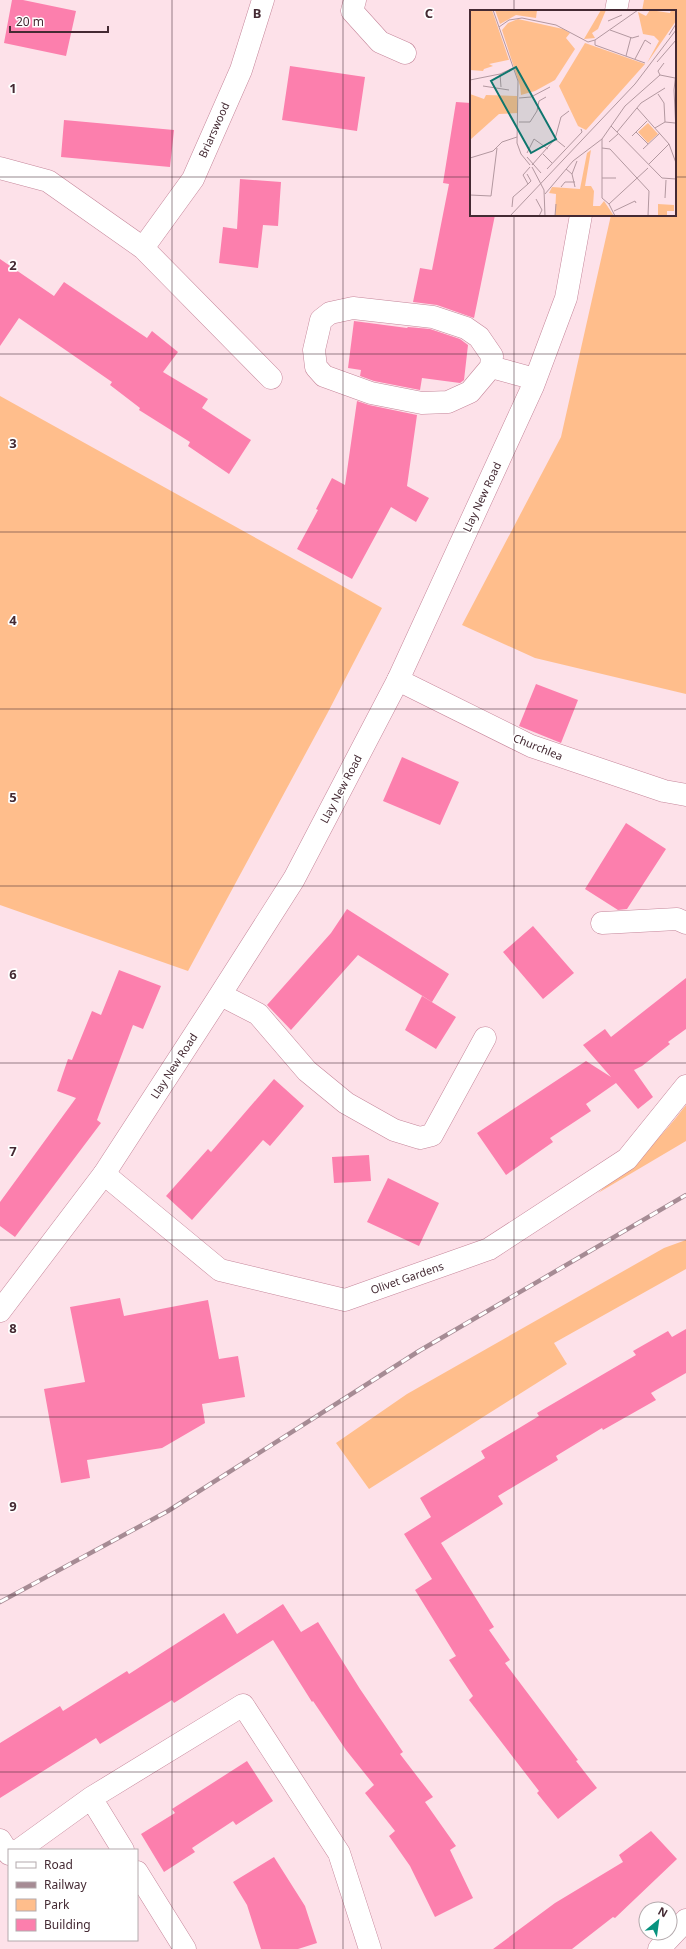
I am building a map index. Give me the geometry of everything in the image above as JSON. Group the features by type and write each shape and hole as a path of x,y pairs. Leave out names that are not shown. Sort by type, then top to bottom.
{"street":[{"name":"Briarswood","path":"143,248 193,179 241,70 263,0"},
{"path":"355,0 352,11 380,42 405,53"},
{"path":"616,10 618,0"},
{"path":"0,168 48,181 143,248 271,378"},
{"name":"Llay New Road","path":"0,1311 104,1174 294,879 398,680 535,379 566,298 581,216"},
{"path":"353,308 434,317 466,328 479,337 492,356 491,368 470,392 448,402 422,404 371,393 324,376 316,367 314,350 321,320 330,313 353,308"},
{"path":"491,368 535,379"},
{"name":"Churchlea","path":"398,680 531,746 664,791 686,795"},
{"path":"602,923 677,919 686,923"},
{"path":"220,994 258,1014 308,1071 346,1103 394,1130 420,1138 432,1135 485,1038"},
{"name":"Olivet Gardens","path":"104,1174 220,1270 345,1300 489,1249 626,1159 686,1086"},
{"path":"20,1849 91,1798 243,1705 339,1853 370,1949"},
{"path":"91,1798 122,1849"},
{"path":"0,1840 8,1854"},
{"path":"0,1864 8,1857"},
{"path":"138,1874 185,1949"},
{"path":"659,1949 686,1920"}],"green space":[{"path":"644,0 686,0 686,694 535,658 462,625 561,437 611,216 676,216 676,10 642,10"},
{"path":"0,396 382,608 327,714 188,971 0,905"},
{"path":"686,1105 686,1141 598,1193 645,1152 666,1130"},
{"path":"686,1240 686,1269 554,1343 567,1364 369,1489 336,1443 407,1394 664,1248"}],"building":[{"path":"12,0 23,0 76,11 66,56 4,43"},
{"path":"290,66 365,77 357,131 282,120"},
{"path":"456,102 470,103 470,216 495,216 474,318 437,305 413,302 420,268 432,270 449,184 443,183"},
{"path":"64,120 174,130 170,167 61,157"},
{"path":"240,179 281,182 278,226 263,225 258,268 219,263 223,227 237,229"},
{"path":"0,259 54,296 64,282 147,338 152,331 178,352 163,372 208,399 202,408 251,440 229,474 188,446 190,442 139,410 140,408 110,385 112,382 19,318 0,346"},
{"path":"354,321 407,328 430,329 460,339 468,345 464,380 460,383 422,378 420,390 374,381 360,376 361,370 348,368"},
{"path":"357,401 417,415 407,486 429,498 416,522 391,507 352,579 297,549 318,510 316,509 332,478 345,485"},
{"path":"536,684 578,700 561,743 519,726"},
{"path":"402,757 459,782 440,825 383,801"},
{"path":"626,823 666,849 627,909 618,910 585,889"},
{"path":"347,909 449,974 432,1002 358,955 291,1030 267,1005 331,933"},
{"path":"533,926 574,973 543,999 503,952"},
{"path":"119,970 161,986 143,1029 133,1025 97,1120 101,1123 15,1237 0,1226 0,1202 76,1098 57,1091 68,1059 72,1060 92,1011 101,1015"},
{"path":"686,978 686,1029 668,1042 670,1044 642,1066 634,1070 653,1097 638,1109 616,1083 586,1104 591,1111 550,1138 553,1142 506,1175 477,1133 586,1061 611,1077 583,1045 605,1029 611,1037"},
{"path":"422,996 456,1017 436,1049 405,1030"},
{"path":"274,1079 304,1106 270,1146 263,1140 192,1220 166,1196 208,1149 211,1152"},
{"path":"369,1155 371,1181 334,1183 332,1157"},
{"path":"388,1178 439,1203 419,1246 367,1222"},
{"path":"120,1298 124,1316 208,1300 219,1359 238,1356 245,1397 202,1404 205,1423 162,1448 87,1460 90,1478 61,1483 44,1389 85,1382 70,1307"},
{"path":"686,1329 686,1373 651,1393 656,1400 603,1430 602,1428 556,1456 558,1460 498,1496 503,1504 441,1543 494,1627 489,1630 510,1660 505,1663 578,1760 576,1761 597,1788 558,1819 537,1793 539,1791 469,1700 473,1696 449,1660 456,1656 415,1590 432,1579 404,1534 431,1517 420,1498 485,1458 481,1451 539,1416 537,1413 636,1355 633,1351 668,1331 672,1337"},
{"path":"283,1604 301,1632 318,1622 360,1689 403,1752 400,1754 433,1797 425,1802 456,1846 450,1850 473,1898 435,1917 410,1866 389,1836 395,1831 365,1793 374,1785 346,1750 313,1701 312,1702 273,1640 174,1703 172,1700 100,1744 96,1738 0,1798 0,1743 60,1706 63,1711 127,1671 129,1674 224,1613 237,1634"},
{"path":"247,1761 273,1801 236,1825 233,1821 192,1848 195,1852 164,1872 141,1834 175,1813 172,1809"},
{"path":"651,1831 677,1859 615,1918 613,1917 572,1949 493,1949 555,1903 623,1862 619,1855"},
{"path":"274,1857 305,1906 317,1943 298,1949 261,1949 247,1905 233,1882"}],"railway":[{"path":"0,1602 168,1511 419,1351 686,1195"}]}
